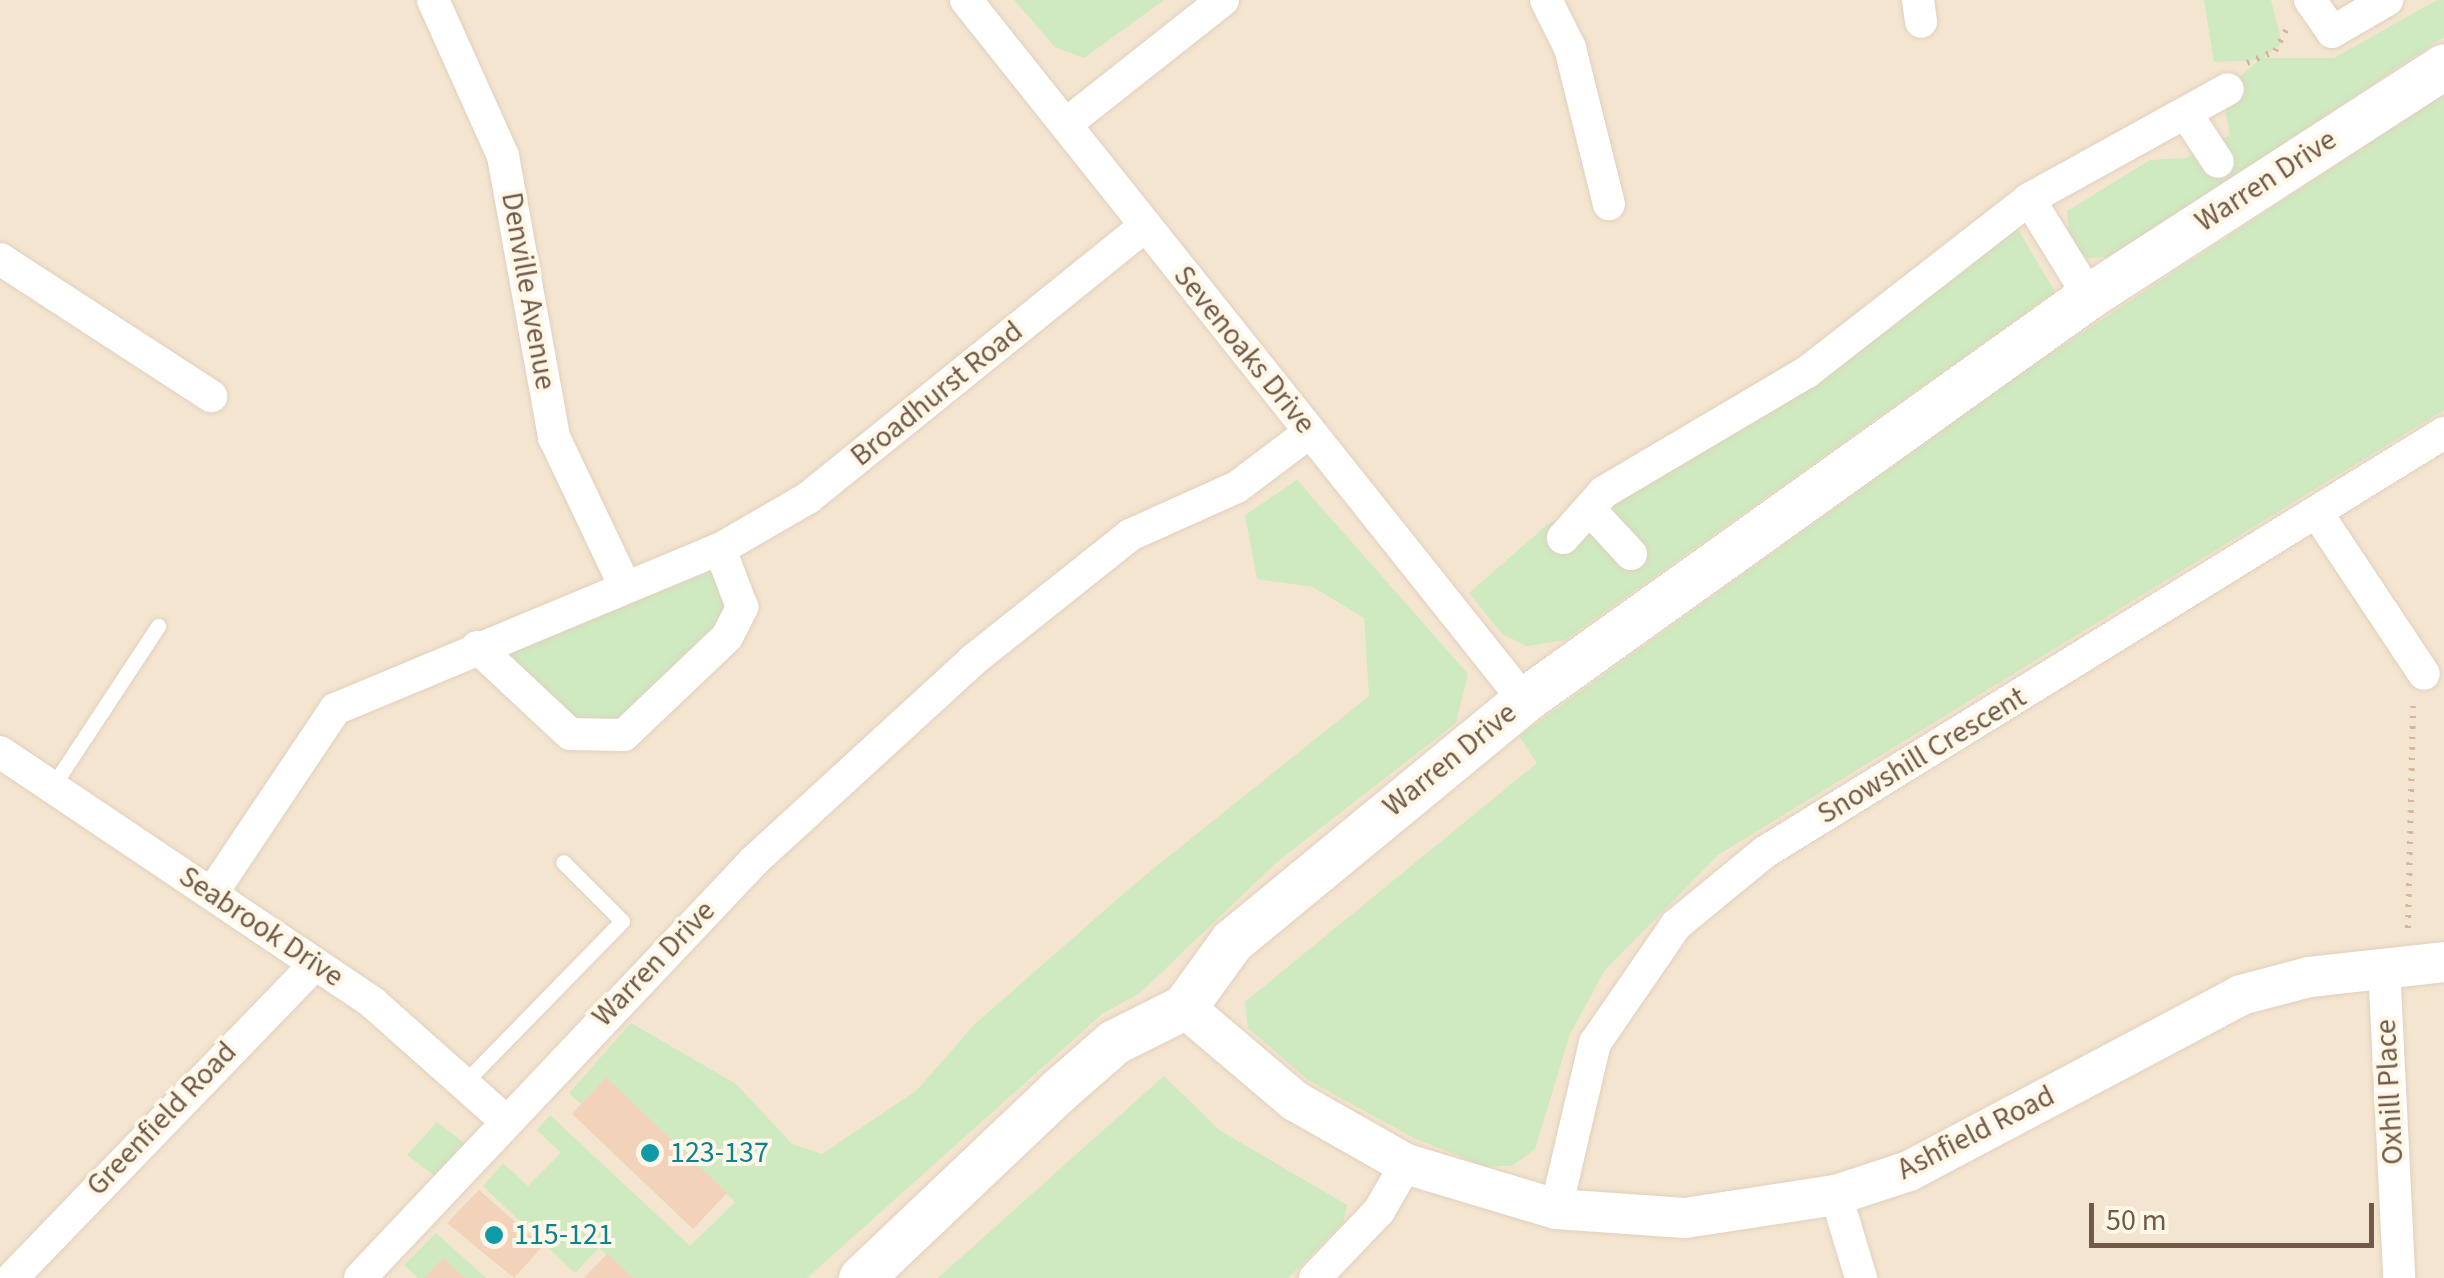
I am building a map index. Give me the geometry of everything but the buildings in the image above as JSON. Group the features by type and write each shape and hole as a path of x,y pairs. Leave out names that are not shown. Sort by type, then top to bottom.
{"main road":[{"name":"Warren Drive","path":"861,1278 1114,1042 1184,1008 1232,941 1524,700 2089,296 2444,66"}],"street":[{"name":"Denville Avenue","path":"433,0 504,156 554,437 623,582"},
{"name":"Sevenoaks Drive","path":"966,0 1524,700"},
{"path":"1066,124 1224,0"},
{"path":"1546,0 1570,48 1609,204"},
{"path":"2296,6 2332,32 2387,0"},
{"path":"1563,538 1594,513 1604,492 1806,372 2029,199 2228,88"},
{"name":"Warren Drive","path":"2187,114 2218,162"},
{"path":"2029,199 2089,296"},
{"name":"Broadhurst Road","path":"212,893 335,709 623,582 720,549 808,498 1145,226"},
{"path":"0,259 211,396"},
{"name":"Warren Drive","path":"365,1276 754,861 974,660 1130,535 1237,488 1310,432"},
{"name":"Snowshill Crescent","path":"1556,1210 1595,1042 1676,925 1765,852 2444,433"},
{"path":"1594,513 1632,554"},
{"path":"2317,514 2424,674"},
{"path":"477,648 570,734 624,735 726,638 742,608 720,549"},
{"name":"Seabrook Drive","path":"0,752 315,964 465,1082 507,1122"},
{"name":"Greenfield Road","path":"12,1278 315,964"},
{"name":"Ashfield Road","path":"1184,1008 1294,1100 1406,1164 1556,1210 1686,1218 1836,1195 1910,1170 2241,995 2412,964"},
{"name":"Oxhill Place","path":"2399,1278 2412,964"},
{"path":"1315,1278 1379,1211 1406,1164"},
{"path":"1836,1195 1862,1278"}],"lane":[{"path":"52,787 158,626"},
{"path":"465,1082 622,921 563,862"}],"path":[{"path":"2228,88 2235,65 2282,43 2296,6"},
{"path":"2412,964 2409,720 2424,674"}],"shaded area":[{"path":"0,0 2444,0 2444,1278 0,1278"}],"green space":[{"path":"1014,0 1164,0 1084,58 1055,47"},
{"path":"2204,0 2271,0 2282,43 2263,58 2334,58 2437,0 2444,0 2444,37 2113,257 2086,258 2069,236 2067,211 2150,160 2186,158 2230,135 2222,92 2259,60 2214,62"},
{"path":"2444,94 2444,410 1718,855 1605,970 1570,1034 1535,1149 1512,1166 1483,1166 1414,1138 1308,1080 1248,1028 1245,1002 1537,763 1519,736 2030,367"},
{"path":"2009,214 2055,292 1565,640 1527,646 1502,634 1469,593 1547,525 1647,468"},
{"path":"1297,480 1468,674 1456,723 1277,862 1140,993 1102,1014 807,1278 634,1278 599,1248 575,1273 483,1186 503,1163 528,1186 561,1153 537,1130 550,1115 690,1246 735,1202 606,1077 581,1104 569,1093 631,1023 736,1084 792,1144 822,1154 916,1091 975,1024 1137,882 1369,696 1364,618 1313,587 1257,579 1245,515"},
{"path":"728,565 742,607 598,740 488,658"},
{"path":"1164,1076 1219,1130 1347,1205 1343,1223 1288,1278 938,1278"},
{"path":"437,1122 477,1153 447,1185 407,1155"},
{"path":"436,1233 486,1278 418,1278 404,1265"}],"place":[{"name":"123-137","path":"650,1153"},
{"name":"115-121","path":"494,1235"}]}
